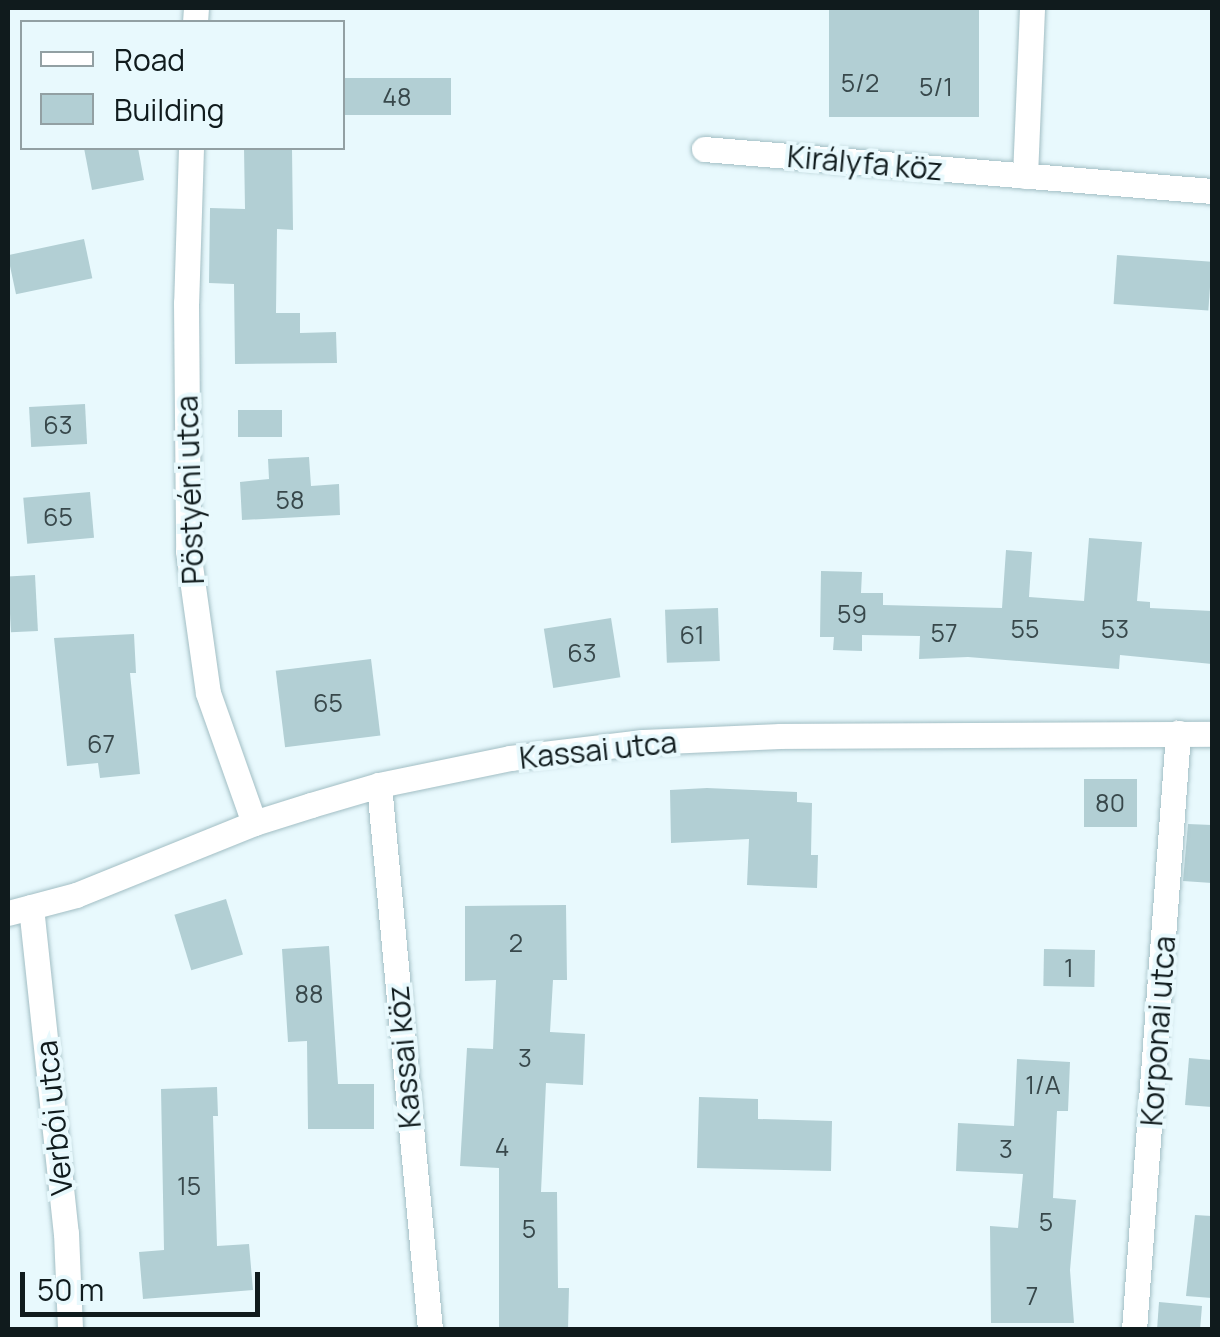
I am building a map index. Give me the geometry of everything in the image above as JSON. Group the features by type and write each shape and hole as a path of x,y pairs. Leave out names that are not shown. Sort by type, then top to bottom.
{"street":[{"path":"1026,176 1032,8"},
{"name":"Királyfa köz","path":"704,149 1212,191"},
{"name":"Pöstyéni utca","path":"191,150 186,303 188,551 208,693 254,822"},
{"name":"Kassai utca","path":"19,910 76,895 254,822 379,784 510,758 643,742 988,732 1212,734"},
{"name":"Korponai utca","path":"1134,1330 1178,733"},
{"name":"Kassai köz","path":"379,784 430,1330"},
{"name":"Verbói utca","path":"19,910 66,1234 70,1330"}],"building":[{"path":"829,8 979,8 979,117 829,117"},
{"path":"345,78 451,78 451,115 345,115"},
{"path":"84,150 138,150 144,180 92,190"},
{"path":"244,150 292,150 293,230 277,229 276,313 300,313 300,333 336,332 337,363 235,364 234,284 209,283 210,208 245,209"},
{"path":"84,239 92,278 16,294 8,255"},
{"path":"1117,255 1212,262 1208,311 1114,304"},
{"path":"85,404 87,444 31,447 29,407"},
{"path":"238,410 282,410 282,437 238,437"},
{"path":"309,457 311,486 339,484 340,515 242,520 240,482 269,479 268,459"},
{"path":"90,492 94,538 27,544 23,498"},
{"path":"1089,538 1142,542 1137,601 1150,602 1150,608 1212,611 1212,664 1120,655 1119,669 968,657 919,659 920,636 862,635 862,651 833,650 834,637 820,637 821,571 862,572 861,593 883,593 883,605 1002,608 1006,550 1032,552 1029,597 1084,601"},
{"path":"35,575 38,631 11,632 8,576"},
{"path":"718,608 720,661 667,663 665,610"},
{"path":"611,618 620,677 553,688 544,629"},
{"path":"134,634 136,673 130,673 140,774 100,778 98,763 67,766 54,638"},
{"path":"371,659 380,735 285,747 276,671"},
{"path":"1084,779 1137,779 1137,827 1084,827"},
{"path":"670,790 797,792 797,802 812,803 811,855 818,855 817,888 747,885 749,839 671,843"},
{"path":"1188,824 1212,825 1212,883 1183,881"},
{"path":"226,899 243,954 191,970 174,915"},
{"path":"566,905 567,980 553,980 550,1032 585,1034 583,1085 546,1083 541,1192 557,1192 558,1288 569,1288 568,1330 499,1330 499,1168 460,1166 467,1048 493,1049 496,980 465,981 465,906"},
{"path":"329,946 338,1084 374,1084 374,1129 308,1129 307,1041 288,1042 282,949"},
{"path":"1044,949 1095,950 1094,987 1043,986"},
{"path":"1189,1058 1212,1060 1212,1107 1185,1105"},
{"path":"1017,1059 1070,1062 1068,1111 1057,1111 1053,1198 1076,1200 1070,1270 1074,1323 991,1323 990,1226 1018,1228 1023,1174 956,1171 958,1123 1014,1126"},
{"path":"217,1087 218,1116 213,1116 217,1246 249,1244 253,1290 143,1299 139,1252 164,1250 161,1089"},
{"path":"699,1097 758,1099 758,1119 832,1121 831,1171 697,1168"},
{"path":"1195,1215 1212,1216 1212,1298 1186,1296"},
{"path":"1159,1302 1202,1306 1200,1330 1157,1330"}]}
